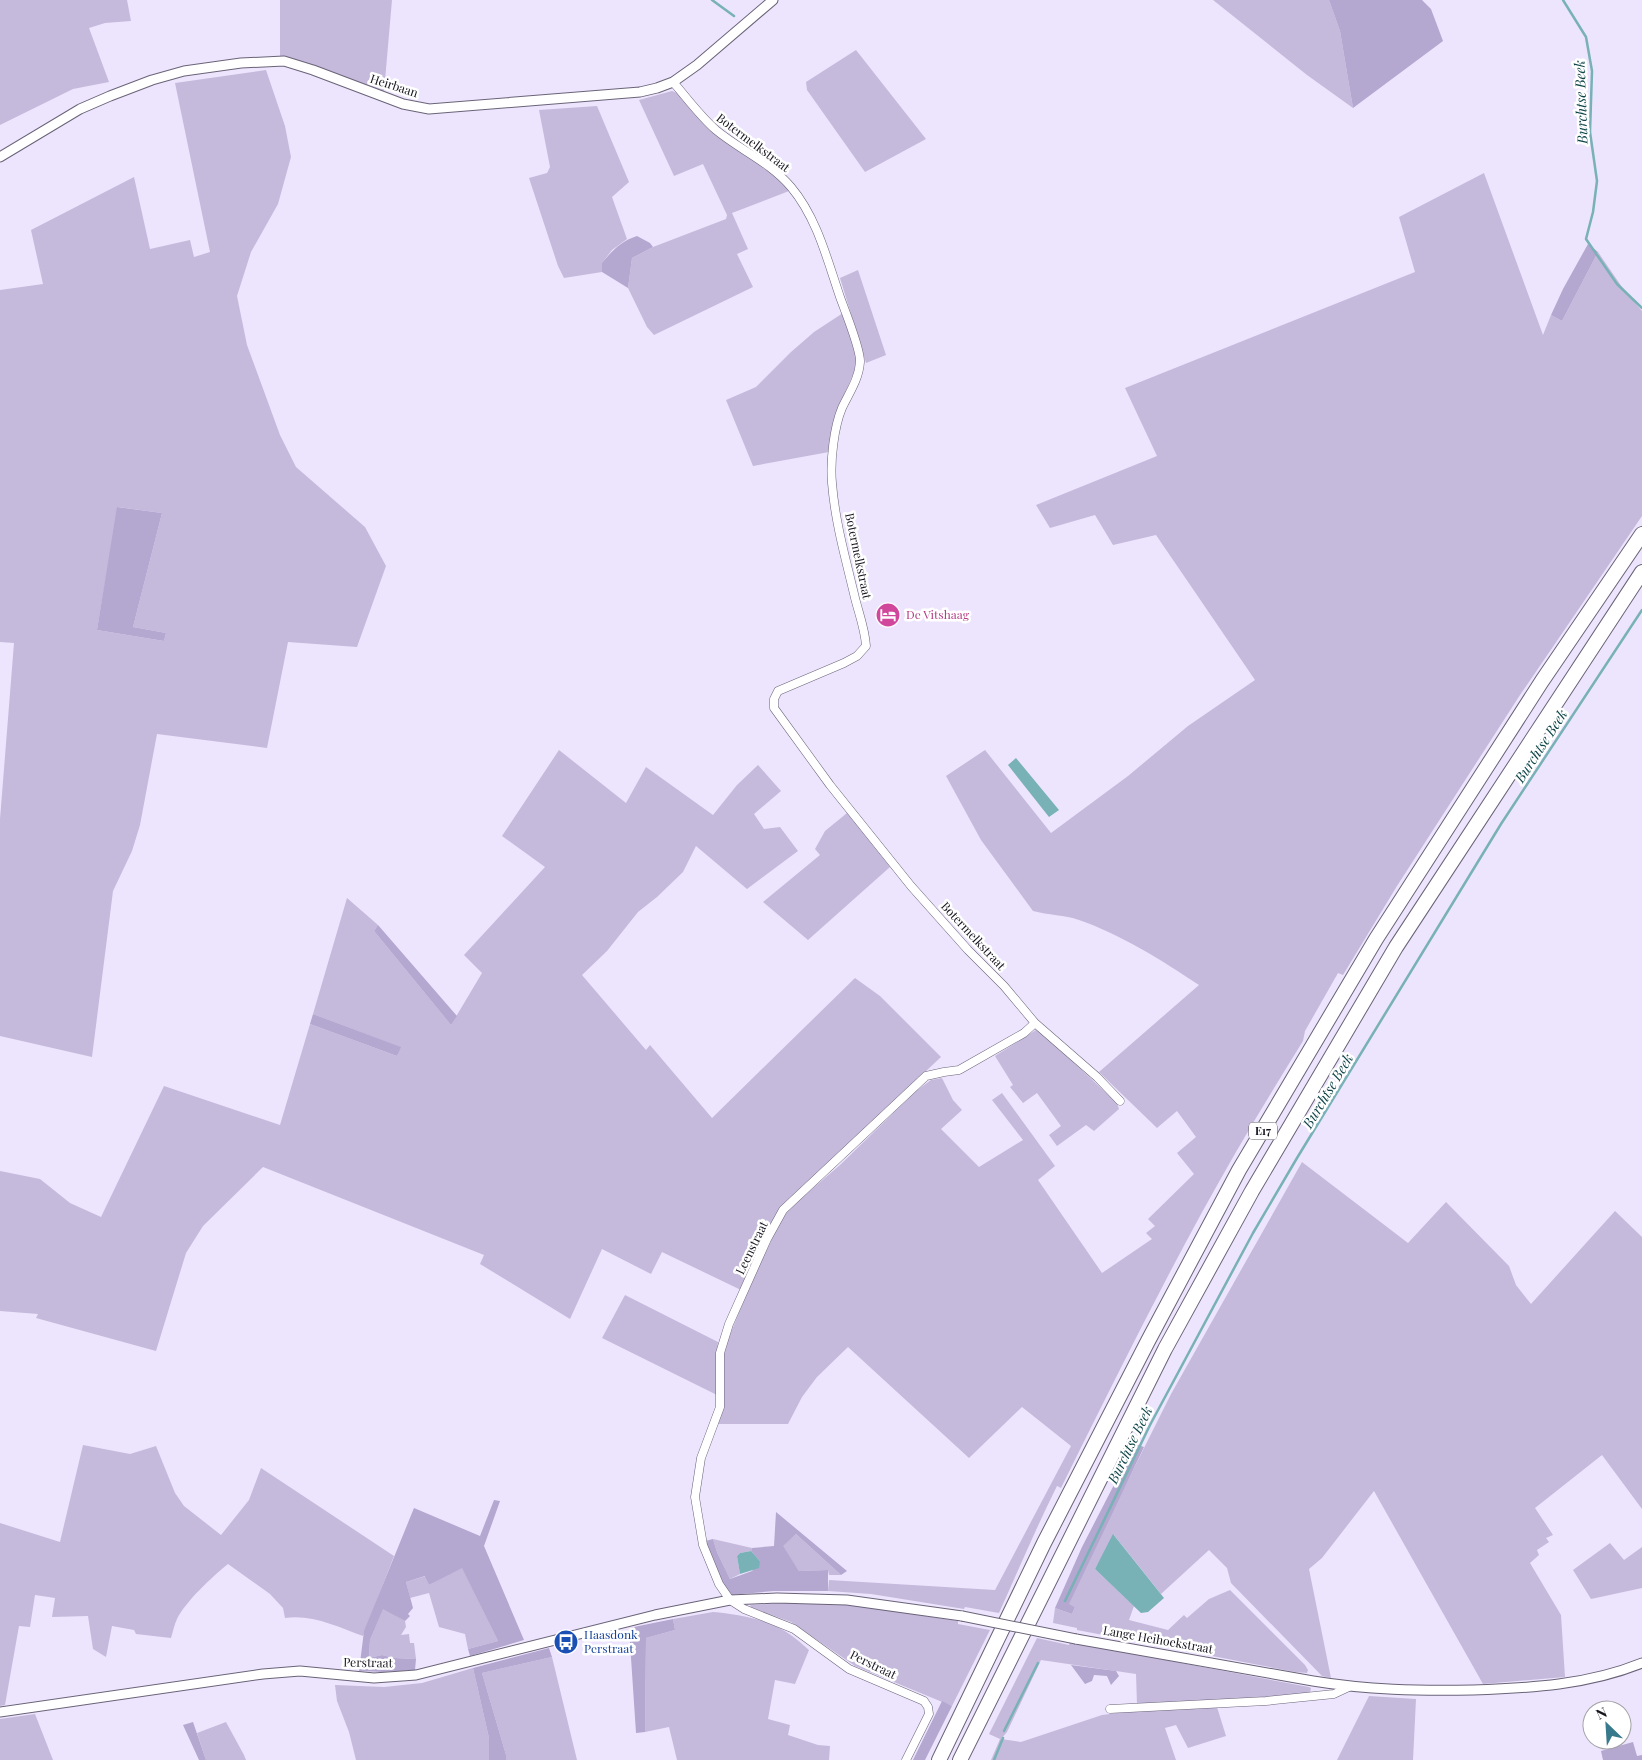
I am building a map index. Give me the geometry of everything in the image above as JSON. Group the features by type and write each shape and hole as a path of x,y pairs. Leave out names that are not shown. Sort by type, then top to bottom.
{"highway":[{"name":"E17","path":"939,1760 1049,1534 1148,1341 1240,1170 1376,939 1542,681 1642,534"},
{"name":"E17","path":"960,1760 1165,1349 1252,1191 1396,947 1642,572"}],"street":[{"name":"Heirbaan","path":"0,157 80,109 110,96 152,80 184,71 241,62 284,61 403,104 429,109 640,92 673,82 697,66 773,0"},
{"name":"Botermelkstraat","path":"673,82 703,118 717,131 754,154 774,170 799,198 821,240 861,361 855,381 841,410 836,430 832,481 840,533 865,633 866,646 857,656 844,663 778,691 774,699 774,708 830,785 911,886 968,950 1004,986 1035,1023 1120,1101"},
{"name":"Leenstraat","path":"730,1600 719,1584 703,1545 695,1497 701,1458 720,1407 720,1353 729,1324 767,1239 783,1210 926,1076 959,1070 1024,1032 1035,1023"},
{"name":"Perstraat","path":"0,1712 263,1674 300,1671 374,1678 416,1675 655,1615 730,1600 777,1598 847,1600 962,1616"},
{"name":"Perstraat","path":"730,1600 744,1609 794,1629 849,1669 924,1701 928,1706 930,1714 906,1760"},
{"name":"Lange Heihoekstraat","path":"962,1616 1349,1687 1397,1691 1519,1689 1567,1684 1615,1673 1642,1663"},
{"name":"Lange Heihoekstraat","path":"1110,1709 1266,1701 1334,1694 1349,1687"}],"shaded area":[{"path":"0,0 127,0 131,21 105,23 89,28 109,82 73,89 0,125"},
{"path":"280,0 392,0 384,92 296,60 280,57"},
{"path":"1213,0 1329,0 1340,31 1353,108 1307,75"},
{"path":"1329,0 1422,0 1431,9 1443,41 1353,108 1340,31"},
{"path":"856,50 926,139 865,172 807,90 806,82"},
{"path":"266,70 285,126 291,157 278,204 251,252 237,296 247,345 280,435 296,467 365,527 386,566 357,647 288,642 267,748 157,734 140,825 132,851 113,891 92,1057 0,1036 0,819 14,643 0,642 0,290 43,284 31,230 134,177 150,249 190,240 194,257 210,252 175,83","holes":["118,507 162,513 133,627 166,633 164,641 97,630"]},
{"path":"672,91 677,93 710,129 764,166 789,191 732,213 748,249 737,254 753,287 654,335 647,327 628,288 632,258 653,247 726,219 727,215 703,164 674,176 639,100"},
{"path":"597,106 629,182 612,197 627,239 612,250 602,263 602,272 564,278 558,266 529,178 547,173 550,167 539,110"},
{"path":"1484,173 1543,335 1551,315 1562,321 1598,252 1622,287 1642,311 1642,516 1520,695 1397,886 1343,975 1338,973 1305,1031 1303,1041 1236,1152 1168,1276 1061,1488 1057,1486 999,1613 871,1594 828,1591 829,1580 995,1590 1071,1446 1022,1407 969,1458 848,1347 817,1377 802,1397 788,1424 718,1424 724,1405 724,1353 727,1342 751,1283 780,1222 791,1207 840,1165 916,1091 931,1080 942,1078 953,1100 962,1110 941,1129 979,1167 1023,1140 992,1100 1002,1093 1055,1166 1038,1180 1102,1273 1152,1239 1146,1233 1155,1226 1148,1219 1194,1174 1177,1153 1196,1137 1177,1111 1157,1128 1099,1072 1199,985 1156,958 1110,933 1074,918 1033,911 981,840 946,776 985,750 1051,833 1128,776 1188,726 1255,680 1156,535 1113,545 1095,515 1050,528 1036,505 1157,456 1125,388 1415,272 1399,217"},
{"path":"637,236 650,243 653,247 632,258 628,288 602,272 602,263 617,247"},
{"path":"1588,244 1598,252 1562,321 1551,315"},
{"path":"858,270 886,355 866,363 840,278"},
{"path":"843,313 855,350 856,360 854,372 834,420 829,452 753,466 726,400 756,387 814,332"},
{"path":"117,507 162,513 133,627 166,633 164,641 97,630"},
{"path":"559,750 626,803 646,767 713,815 737,785 758,765 781,791 754,814 764,829 780,827 798,851 747,889 696,846 683,872 638,912 607,951 582,975 646,1050 650,1045 712,1118 855,978 880,996 941,1057 780,1208 741,1290 662,1252 651,1274 602,1249 570,1319 480,1264 484,1255 263,1167 203,1226 186,1253 156,1351 36,1318 38,1314 0,1311 0,1171 40,1179 70,1203 101,1217 164,1086 280,1125 310,1024 397,1056 400,1047 313,1014 347,898 378,925 374,931 451,1025 482,973 464,955 545,867 502,836"},
{"path":"1016,758 1059,810 1049,817 1008,765"},
{"path":"847,813 890,867 808,940 763,902 820,855 815,849 825,831"},
{"path":"378,925 457,1016 451,1025 374,931"},
{"path":"313,1014 401,1047 397,1056 310,1024"},
{"path":"1036,1030 1041,1032 1117,1103 1119,1109 1094,1131 1086,1125 1057,1146 1049,1135 1061,1126 1037,1093 1023,1103 1010,1087 1013,1085 995,1056"},
{"path":"1302,1162 1408,1243 1446,1202 1509,1266 1516,1285 1531,1304 1615,1211 1642,1237 1642,1509 1602,1455 1535,1508 1553,1535 1546,1538 1549,1542 1537,1550 1539,1555 1530,1563 1561,1615 1565,1677 1483,1684 1374,1491 1322,1558 1309,1569 1331,1678 1322,1676 1231,1583 1227,1568 1209,1550 1161,1594 1114,1535 1095,1569 1134,1606 1129,1620 1168,1630 1184,1615 1187,1618 1209,1599 1230,1590 1305,1665 1308,1670 1307,1673 1077,1630 1077,1628 1053,1623 1055,1608 1072,1614 1075,1607 1068,1604 1171,1394"},
{"path":"625,1295 718,1342 717,1395 602,1338"},
{"path":"1135,1444 1144,1447 1069,1604 1075,1607 1072,1614 1055,1608 1082,1547"},
{"path":"83,1445 130,1454 156,1446 175,1493 184,1506 221,1535 249,1500 261,1468 394,1556 363,1636 315,1620 295,1617 285,1618 283,1608 270,1594 228,1564 207,1582 181,1612 174,1626 171,1638 136,1634 134,1630 112,1626 106,1657 93,1649 88,1616 52,1617 55,1598 35,1595 30,1627 19,1626 5,1705 0,1706 0,1523 60,1542"},
{"path":"494,1500 500,1501 484,1546 524,1640 470,1656 468,1649 498,1641 462,1568 429,1585 425,1576 406,1582 413,1608 408,1614 410,1616 405,1621 383,1609 370,1640 369,1658 382,1655 394,1658 416,1659 415,1670 359,1671 364,1631 414,1508 480,1536"},
{"path":"776,1512 847,1571 841,1575 796,1534 783,1546 799,1571 828,1570 828,1591 774,1591 730,1595 713,1566 705,1541 713,1539 730,1579 752,1571 760,1561 751,1551 752,1548 774,1546"},
{"path":"796,1534 841,1575 829,1575 828,1570 799,1571 782,1546"},
{"path":"1113,1534 1164,1598 1148,1612 1141,1613 1095,1569"},
{"path":"713,1539 752,1548 751,1551 740,1553 737,1556 740,1574 730,1579"},
{"path":"1610,1543 1624,1560 1642,1547 1642,1588 1591,1599 1573,1570"},
{"path":"751,1551 760,1561 759,1568 740,1574 737,1556 740,1553"},
{"path":"462,1567 498,1641 468,1649 465,1634 439,1627 429,1593 410,1598 406,1582 426,1576 429,1585"},
{"path":"788,1603 861,1606 958,1621 958,1624 990,1630 952,1706 855,1666 791,1622 750,1606"},
{"path":"383,1608 405,1621 406,1627 401,1635 409,1634 410,1643 414,1643 416,1659 394,1658 382,1655 369,1658 370,1640"},
{"path":"713,1612 739,1615 774,1625 788,1633 809,1650 795,1684 775,1680 768,1719 790,1725 788,1735 818,1745 830,1746 829,1760 677,1760 669,1727 645,1732 646,1638 675,1630 673,1619"},
{"path":"673,1619 675,1630 646,1638 645,1732 636,1733 629,1628"},
{"path":"1037,1638 1069,1645 1070,1642 1311,1688 1310,1693 1298,1696 1137,1705 1136,1674 1041,1660 1007,1732 1001,1739 1021,1742 1102,1715 1217,1707 1226,1736 1188,1748 1176,1725 1165,1728 1176,1760 991,1760 1000,1739 989,1734"},
{"path":"549,1648 552,1657 482,1673 506,1755 506,1760 489,1760 489,1738 473,1668"},
{"path":"552,1657 577,1760 506,1760 482,1673"},
{"path":"1071,1665 1116,1671 1119,1676 1111,1685 1107,1676 1094,1675 1092,1681 1085,1684"},
{"path":"473,1668 489,1738 489,1760 356,1760 349,1732 337,1701 335,1685 384,1687 422,1683"},
{"path":"1369,1696 1416,1699 1413,1760 1337,1760"},
{"path":"942,1701 952,1706 925,1760 913,1760"},
{"path":"35,1714 53,1760 0,1760 0,1719"},
{"path":"193,1722 206,1760 199,1760 183,1725"},
{"path":"226,1722 246,1760 206,1760 197,1733"},
{"path":"1632,1742 1637,1756 1642,1755 1642,1760 1603,1760 1601,1751 1632,1750"}],"waterway":[{"path":"712,0 734,16"},
{"name":"Burchtse Beek","path":"1563,0 1586,37 1592,71 1590,132 1597,181 1593,212 1586,239 1617,284 1642,308"},
{"name":"Burchtse Beek","path":"1065,1601 1150,1425 1253,1233 1501,824 1642,610"},
{"name":"Burchtse Beek","path":"1004,1731 1038,1663"},
{"name":"Burchtse Beek","path":"994,1760 1003,1738"}],"place":[{"name":"De Vitshaag","path":"888,615"},
{"name":"Haasdonk Perstraat","path":"566,1642"}]}
